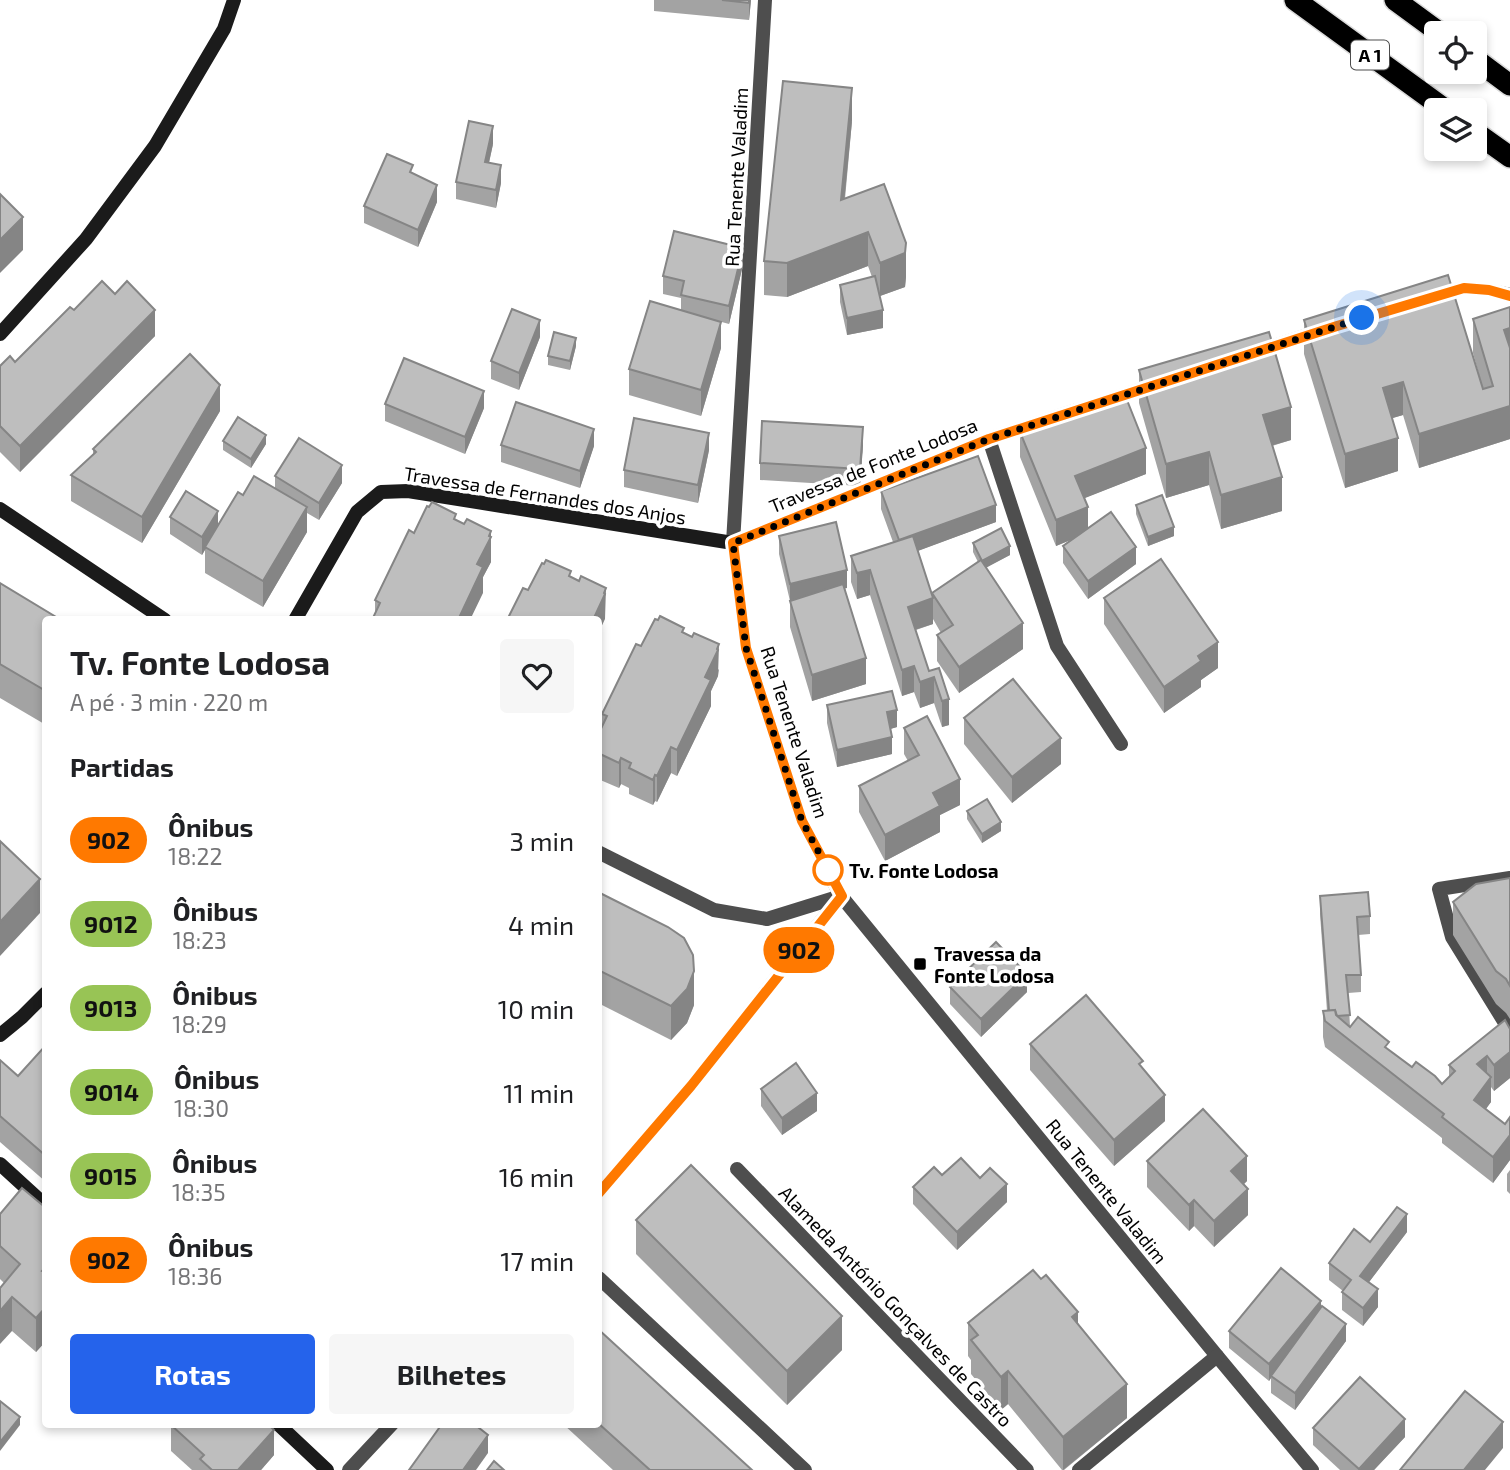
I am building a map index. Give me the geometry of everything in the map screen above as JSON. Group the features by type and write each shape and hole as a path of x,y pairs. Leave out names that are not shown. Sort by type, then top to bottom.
{"highway":[{"name":"A 1","path":"1295,0 1430,98"},
{"path":"1395,0 1424,21"},
{"path":"1487,69 1510,85"},
{"path":"1487,141 1510,157"}],"street":[{"path":"0,334 86,239 156,146 223,29 234,0"},
{"name":"Rua Tenente Valadim","path":"765,0 733,543 746,648 802,821 842,896 1312,1470"},
{"path":"1425,299 1464,288 1510,295"},
{"path":"1247,355 1337,326"},
{"name":"Travessa de Fonte Lodosa","path":"733,543 989,439 1169,380"},
{"path":"989,439 1057,646 1121,744"},
{"name":"Travessa de Fernandes dos Anjos","path":"297,616 357,512 381,492 408,491 733,543"},
{"path":"0,509 159,616"},
{"path":"602,854 714,910 767,919 842,896"},
{"path":"1510,878 1439,889 1452,937 1510,1031"},
{"path":"602,1189 691,1086 842,896"},
{"path":"0,1035 42,997"},
{"path":"0,1164 42,1202"},
{"name":"Alameda António Gonçalves de Castro","path":"737,1169 1027,1470"},
{"path":"602,1281 805,1470"},
{"path":"1079,1470 1217,1356"},
{"path":"282,1428 327,1470"},
{"path":"349,1470 388,1428"}],"building":[{"path":"722,0 749,0 749,3"},
{"path":"783,81 852,88 841,200 884,184 906,243 905,253 880,263 868,232 787,263 764,261"},
{"path":"469,121 493,126 485,162 501,165 496,190 456,182"},
{"path":"387,154 413,165 410,172 437,185 418,230 364,206"},
{"path":"0,194 23,217 0,240"},
{"path":"674,231 743,248 729,306 681,295 684,281 663,276"},
{"path":"1448,275 1483,389 1493,386 1473,319 1510,307 1510,328 1504,330 1510,348 1510,406 1419,434 1403,382 1383,388 1398,438 1345,454 1304,320"},
{"path":"875,276 883,310 847,318 840,285"},
{"path":"102,281 115,294 127,281 155,310 20,446 0,426 0,366 10,356 15,362 70,307 74,310"},
{"path":"650,301 721,322 701,390 629,369"},
{"path":"512,309 540,320 519,373 491,361"},
{"path":"554,332 576,338 570,361 548,356"},
{"path":"1269,332 1291,407 1263,415 1282,477 1221,495 1209,452 1166,464 1139,370"},
{"path":"190,354 220,385 142,517 71,475 96,452 93,449"},
{"path":"404,358 484,391 465,437 385,404"},
{"path":"1123,390 1146,448 1075,476 1088,507 1056,520 1020,432"},
{"path":"516,402 594,429 580,471 501,445"},
{"path":"238,417 266,435 251,459 223,441"},
{"path":"634,418 709,433 698,485 624,470"},
{"path":"762,421 863,427 860,469 760,463"},
{"path":"299,438 342,465 319,503 275,476"},
{"path":"978,456 996,505 899,540 881,491"},
{"path":"254,476 307,507 263,581 205,547 238,492 243,495"},
{"path":"186,491 218,511 202,537 170,517"},
{"path":"1162,495 1174,527 1148,537 1136,505"},
{"path":"432,502 456,514 454,519 464,524 467,519 491,531 491,537 477,564 483,567 460,616 374,616 380,603 375,600 409,530 414,533 427,506"},
{"path":"1111,512 1136,547 1088,581 1063,546"},
{"path":"836,522 847,570 790,584 779,536"},
{"path":"1001,528 1010,546 982,561 973,543"},
{"path":"913,536 933,598 908,607 929,671 939,668 949,699 942,701 934,677 920,682 914,666 902,670 870,570 857,573 851,556"},
{"path":"1161,559 1218,642 1198,656 1201,661 1164,687 1104,598"},
{"path":"546,560 571,571 569,576 579,581 581,576 606,588 595,616 509,616 523,588 528,590 542,563"},
{"path":"981,560 1023,623 959,667 937,635 953,625 932,593"},
{"path":"0,583 54,616 42,616 42,689 0,664"},
{"path":"843,584 866,658 812,675 790,601"},
{"path":"660,616 684,628 682,632 692,637 694,633 719,644 705,677 711,680 677,750 671,747 653,780 629,768 631,763 621,758 619,763 602,755 602,727 607,716 602,714 636,644 641,646 655,619 658,620"},
{"path":"1013,679 1061,738 1012,777 964,718"},
{"path":"892,691 897,710 887,712 892,737 837,750 827,705"},
{"path":"927,716 960,779 933,793 940,806 885,835 859,786 919,755 904,728"},
{"path":"987,799 1001,822 982,834 967,811"},
{"path":"0,841 40,879 0,922"},
{"path":"1510,878 1510,986 1496,971 1453,902 1476,884"},
{"path":"1368,892 1370,916 1357,917 1361,975 1346,975 1350,1015 1337,1016 1335,1010 1329,1011 1320,896"},
{"path":"602,894 668,927 684,938 693,955 694,971 687,989 671,1006 602,972"},
{"path":"996,942 1027,974 981,1019 950,987"},
{"path":"1086,995 1143,1061 1139,1064 1165,1095 1114,1140 1030,1044"},
{"path":"1335,1010 1336,1015 1350,1027 1358,1017 1389,1042 1385,1047 1412,1067 1416,1062 1442,1084 1455,1071 1449,1065 1505,1020 1510,1029 1510,1052 1494,1065 1487,1056 1477,1064 1491,1077 1474,1100 1505,1124 1510,1117 1510,1135 1493,1157 1442,1117 1444,1114 1325,1021 1323,1011"},
{"path":"42,1049 42,1153 0,1116 0,1060 18,1076"},
{"path":"796,1063 817,1093 782,1118 761,1089"},
{"path":"1203,1109 1247,1156 1231,1171 1248,1189 1214,1221 1194,1200 1189,1205 1147,1161"},
{"path":"961,1158 980,1178 990,1168 1007,1184 957,1232 913,1187 934,1167 942,1175"},
{"path":"691,1165 842,1316 787,1371 636,1220"},
{"path":"22,1188 42,1205 42,1311 36,1318 12,1297 0,1311 0,1288 20,1264 0,1246 0,1214"},
{"path":"1397,1207 1407,1214 1360,1276 1378,1289 1363,1308 1342,1292 1351,1280 1329,1263 1354,1229 1370,1242"},
{"path":"1281,1268 1321,1301 1269,1364 1229,1331"},
{"path":"1033,1270 1041,1279 1046,1275 1078,1312 1072,1317 1127,1384 1063,1437 1008,1371 1001,1377 971,1340 978,1335 968,1323"},
{"path":"1322,1306 1346,1324 1295,1393 1271,1376"},
{"path":"602,1333 752,1470 650,1470 602,1427"},
{"path":"1360,1377 1405,1419 1359,1469 1313,1428"},
{"path":"1465,1391 1503,1422 1464,1470 1400,1470"},
{"path":"0,1401 20,1417 0,1442"},
{"path":"174,1428 274,1430 238,1470 212,1470 200,1459 204,1455"},
{"path":"439,1428 479,1428 488,1435 463,1470 409,1470"},
{"path":"494,1461 504,1470 487,1470"}],"bus line":[{"name":"902","path":"602,1189 691,1086 842,896 802,821 746,648 733,543 989,439 1337,326 1464,288 1489,290 1510,296"}],"place":[{"name":"Tv. Fonte Lodosa","path":"828,870"},
{"name":"Travessa da Fonte Lodosa","path":"920,964"}],"route":[{"path":"828,870 832,877 802,821 746,648 733,543 989,439 1362,318"}]}
